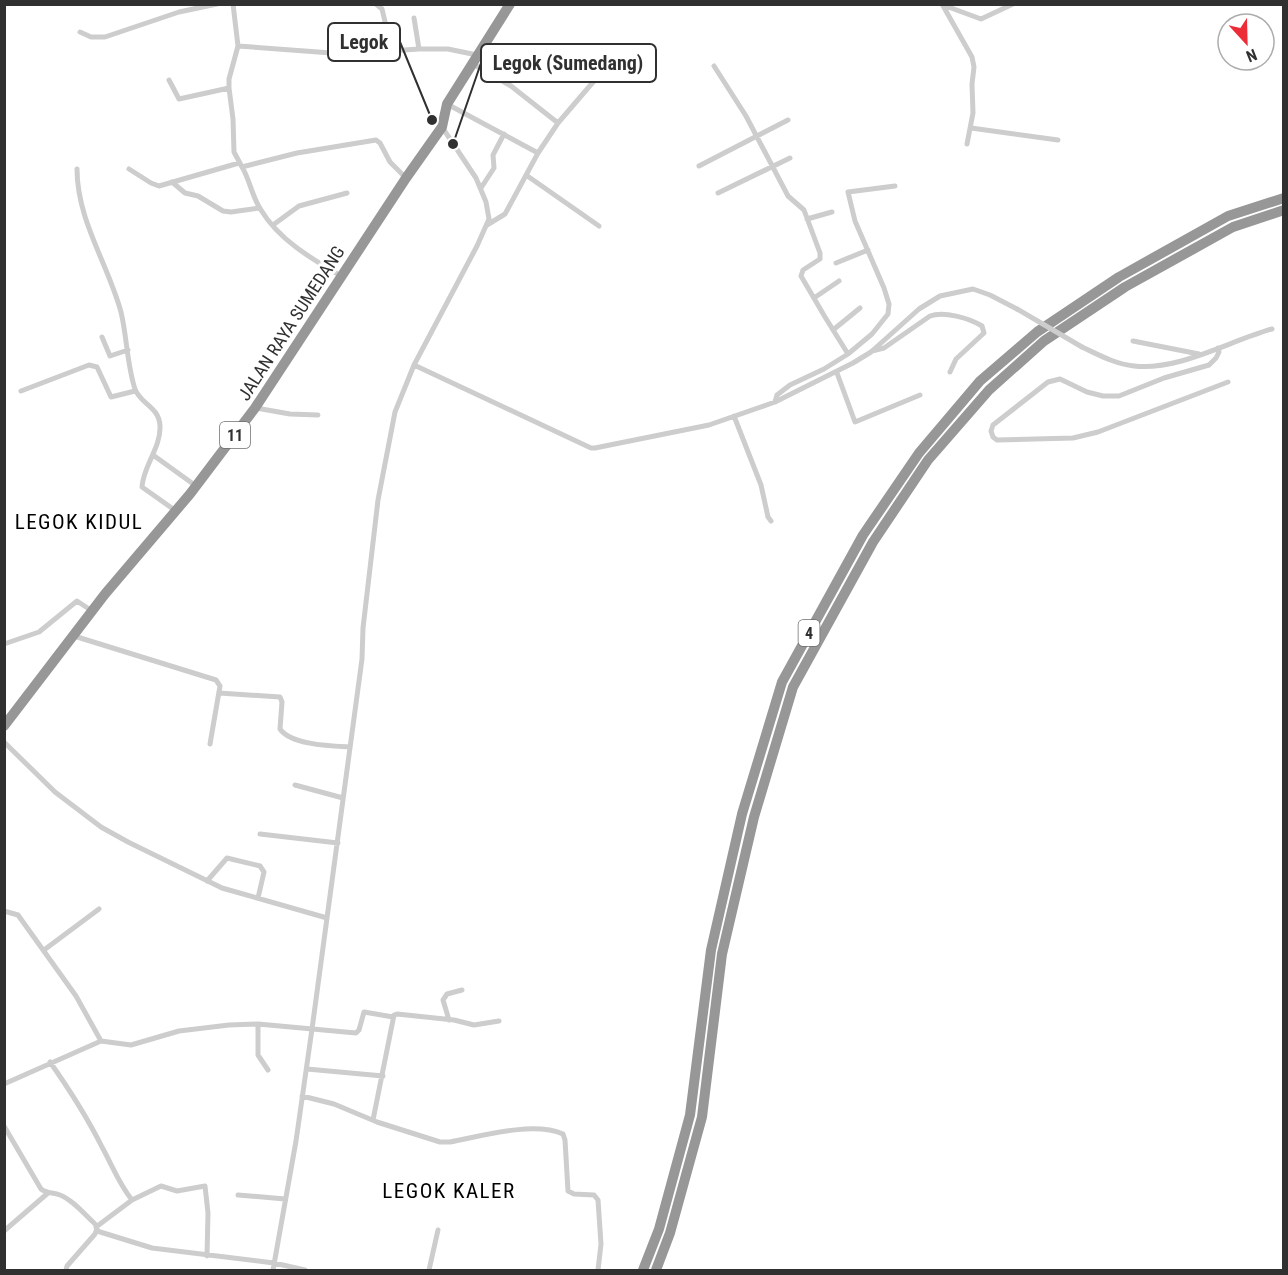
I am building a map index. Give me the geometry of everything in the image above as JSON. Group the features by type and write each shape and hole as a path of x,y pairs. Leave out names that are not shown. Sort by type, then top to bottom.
{"highway":[{"name":"JALAN RAYA SUMEDANG","path":"4,726 73,635 176,511 255,408 442,127 447,104 510,4"},
{"name":"4","path":"643,1270 659,1229 690,1115 711,950 742,814 782,682 863,535 919,453 980,381 1037,332 1119,277 1228,216 1284,198"},
{"name":"4","path":"656,1270 670,1233 702,1117 722,954 754,817 793,687 873,542 928,460 989,390 1044,342 1125,287 1233,227 1284,210"}],"street":[{"path":"80,33 91,37 105,37 178,12 217,4"},
{"path":"233,4 238,46 229,79 234,150 259,208 273,225 311,258 341,276"},
{"path":"375,4 382,9 392,51"},
{"path":"942,4 981,19 1012,4"},
{"path":"942,4 972,57 974,67 971,128 967,144"},
{"path":"414,18 419,49"},
{"path":"238,46 345,54 448,49 474,59 558,123"},
{"path":"487,225 505,214 538,153 558,123 612,60"},
{"path":"714,66 746,116 788,196 804,210 820,253 820,259 803,270 801,276 848,354"},
{"path":"169,80 179,99 229,88"},
{"path":"447,104 538,153"},
{"path":"699,166 788,120"},
{"path":"273,1270 307,1069 350,747 378,500 395,412 414,364 487,225 489,210 481,188 442,127"},
{"path":"971,128 1058,140"},
{"path":"481,188 495,168 493,154 504,134"},
{"path":"129,169 155,185 297,153 376,140 406,178"},
{"path":"718,193 790,158"},
{"path":"76,169 80,206 115,294 135,391 155,411 158,418 160,434 142,487 176,511"},
{"path":"526,175 599,226"},
{"path":"172,183 185,193 198,196 223,211 259,208"},
{"path":"775,402 777,395 790,385 824,369 848,354 872,334 888,314 889,304 884,288 855,221 848,192 895,186"},
{"path":"273,225 299,206 347,193"},
{"path":"807,219 832,212"},
{"path":"836,263 868,250"},
{"path":"814,298 839,281"},
{"path":"414,364 591,448 632,439 656,437 710,424 775,402 837,373 871,352 919,309 948,293 973,289 990,295 1082,347 1112,361 1134,366 1172,363 1272,329"},
{"path":"832,330 860,308"},
{"path":"871,352 884,348 937,313 974,321 982,326 984,333 956,359 950,372"},
{"path":"102,337 110,356 128,350"},
{"path":"1133,341 1201,354"},
{"path":"1218,348 1216,358 1209,365 1164,378 1119,396 1103,396 1087,392 1060,379 1048,382 993,425 991,432 998,440 1073,438 1098,432 1228,382"},
{"path":"21,390 89,365 97,368 111,397 135,391"},
{"path":"837,373 855,422 920,395"},
{"path":"255,408 290,414 318,415"},
{"path":"734,416 760,484 771,521"},
{"path":"153,455 196,486"},
{"path":"4,644 39,632 77,601 92,611"},
{"path":"73,635 216,680 220,686 210,744"},
{"path":"219,693 280,697 282,702 280,729 286,736 316,744 350,747"},
{"path":"4,742 55,792 101,827 222,888 327,918"},
{"path":"295,785 343,798"},
{"path":"260,834 338,843"},
{"path":"207,881 227,858 260,866 264,872 258,898"},
{"path":"44,950 99,909"},
{"path":"4,911 18,915 76,996 101,1041"},
{"path":"449,1020 443,1000 447,994 462,990"},
{"path":"4,1084 101,1041 131,1044 179,1031 258,1024 356,1033 364,1012 393,1017 397,1014 449,1020 474,1025 499,1021"},
{"path":"373,1120 393,1017"},
{"path":"258,1024 258,1055 268,1070"},
{"path":"50,1062 79,1106 102,1145 117,1178 132,1200"},
{"path":"307,1069 383,1076"},
{"path":"302,1096 334,1104 373,1120 440,1142 520,1130 554,1131 563,1134 568,1191 574,1194 594,1195 598,1200 601,1244 598,1270"},
{"path":"4,1126 41,1189 66,1198 96,1229 124,1241 152,1248 274,1263 305,1270"},
{"path":"66,1270 96,1229 132,1200 161,1186 177,1191 205,1186 208,1213 207,1256"},
{"path":"4,1231 48,1193"},
{"path":"238,1195 285,1199"},
{"path":"429,1270 438,1230"}],"place":[{"name":"Legok","path":"432,120"},
{"name":"Legok (Sumedang)","path":"453,144"}],"district":[{"name":"LEGOK KIDUL","path":"79,522"},
{"name":"LEGOK KALER","path":"449,1191"}]}
